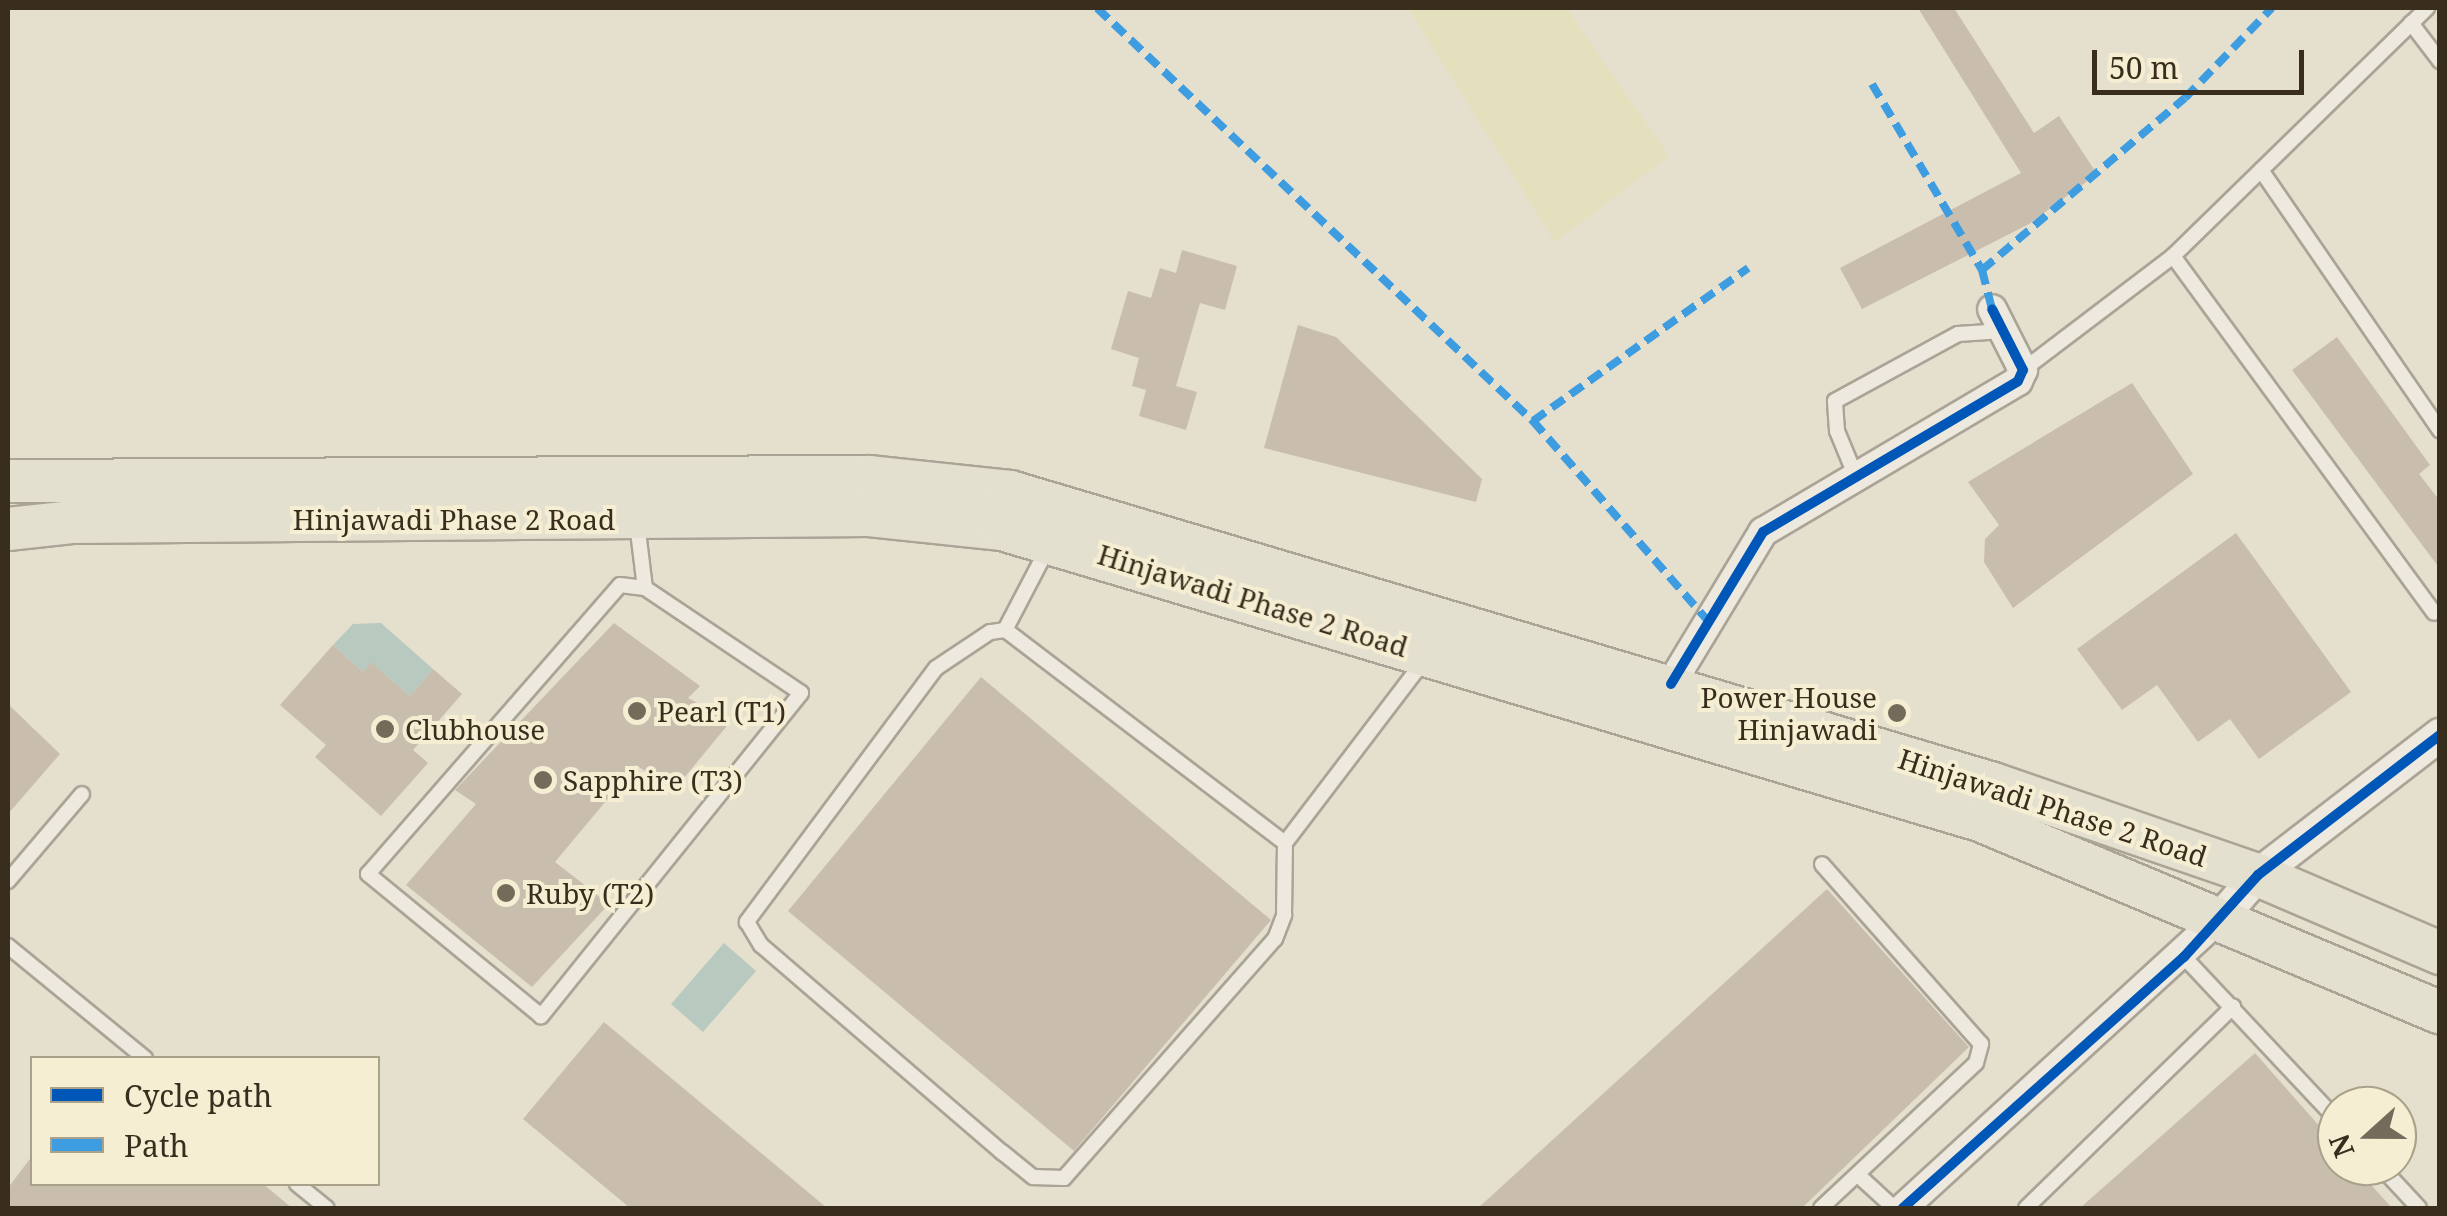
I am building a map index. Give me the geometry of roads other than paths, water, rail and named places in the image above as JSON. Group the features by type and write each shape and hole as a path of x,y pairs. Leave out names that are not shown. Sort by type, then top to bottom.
{"main road":[{"name":"Hinjawadi Phase 2 Road","path":"8,481 870,477 952,481 1040,525 1430,654 1980,820 2222,915 2440,1012"},
{"name":"Hinjawadi Phase 2 Road","path":"8,529 869,515 1040,525 1671,684 2258,875 2440,953"}],"street":[{"path":"1671,684 1763,532 1854,472 2018,381 2023,370 1998,320"},
{"path":"1903,1208 2184,957 2258,875 2440,735"}],"lane":[{"path":"2023,370 2173,256 2427,8"},
{"path":"2411,23 2440,61"},
{"path":"2261,170 2440,430"},
{"path":"2173,256 2434,613"},
{"path":"1854,472 1836,431 1835,400 1958,334 1998,320"},
{"path":"636,517 645,588 802,693 541,1016 368,874 620,585 645,588"},
{"path":"1005,630 1040,525"},
{"path":"1005,630 976,637 936,668 750,908 747,922 761,945 1033,1177 1050,1182 1076,1172 1276,939 1284,916 1284,843 1430,654"},
{"path":"1005,630 1284,843"},
{"path":"8,880 82,794"},
{"path":"1821,1208 1976,1063 1981,1044 1822,864"},
{"path":"8,946 143,1056"},
{"path":"2184,957 2317,1098"},
{"path":"2026,1208 2233,1007"},
{"path":"1858,1175 1894,1208"},
{"path":"300,1186 327,1208"},
{"path":"2399,1186 2419,1208"}],"place":[{"name":"Pearl (T1)","path":"637,711"},
{"name":"Power House Hinjawadi","path":"1897,713"},
{"name":"Clubhouse","path":"385,729"},
{"name":"Sapphire (T3)","path":"543,780"},
{"name":"Ruby (T2)","path":"506,893"}]}
